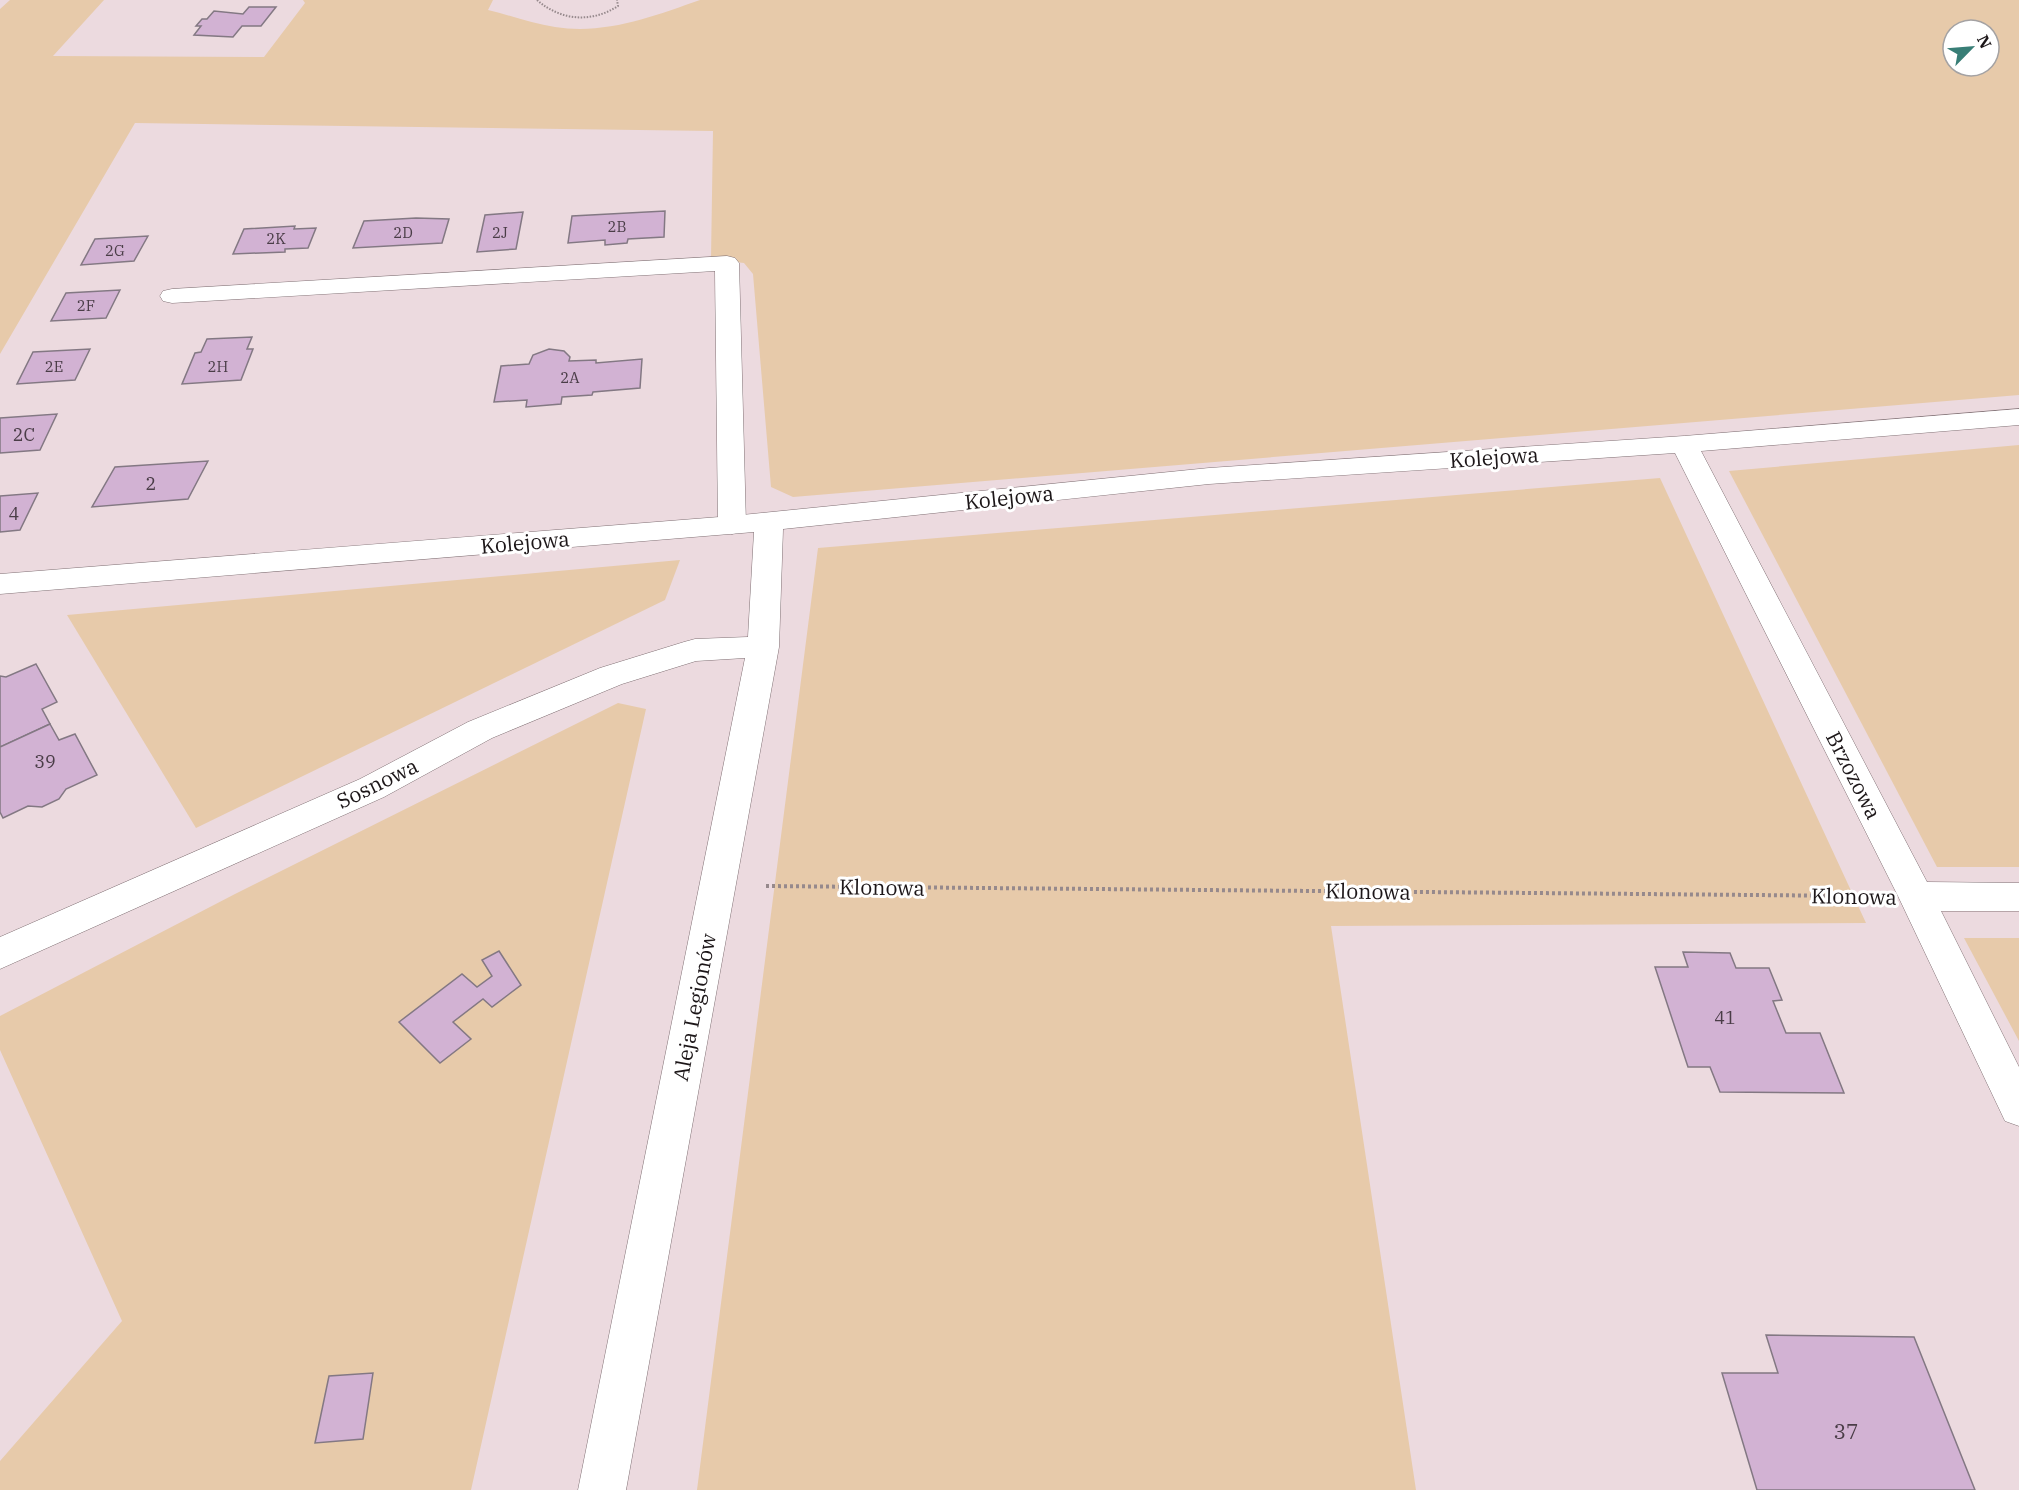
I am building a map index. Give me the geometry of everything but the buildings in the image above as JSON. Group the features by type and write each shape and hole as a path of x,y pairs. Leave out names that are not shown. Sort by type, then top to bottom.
{"street":[{"path":"172,296 727,263 732,525"},
{"name":"Kolejowa","path":"0,584 769,522 1209,476 1684,444 2019,417"},
{"name":"Brzozowa","path":"1684,444 1916,896 2019,1108"},
{"name":"Aleja Legionów","path":"602,1490 763,647 769,522"},
{"name":"Sosnowa","path":"0,954 44,932 372,788 480,730 611,676 695,650 763,647"},
{"name":"Klonowa","path":"1916,896 2019,897"}],"path":[{"path":"537,0 556,14 579,18 610,12 618,6 617,0"},
{"name":"Klonowa","path":"717,885 1916,896"}],"shaded area":[{"path":"10,0 104,0 53,56 264,57 305,3 303,0 493,0 488,10 547,26 574,29 629,22 700,0 2019,0 2019,395 793,497 771,487 753,274 744,263 711,259 713,131 135,123 0,354 0,9"},
{"path":"2019,445 2019,867 1937,867 1729,471"},
{"path":"1660,478 1866,923 1331,926 1416,1490 697,1490 818,548"},
{"path":"680,560 665,600 196,828 67,615"},
{"path":"618,703 646,709 471,1490 0,1490 0,1461 122,1321 0,1050 0,1016 235,894"},
{"path":"1964,938 2019,938 2019,1041"}]}
